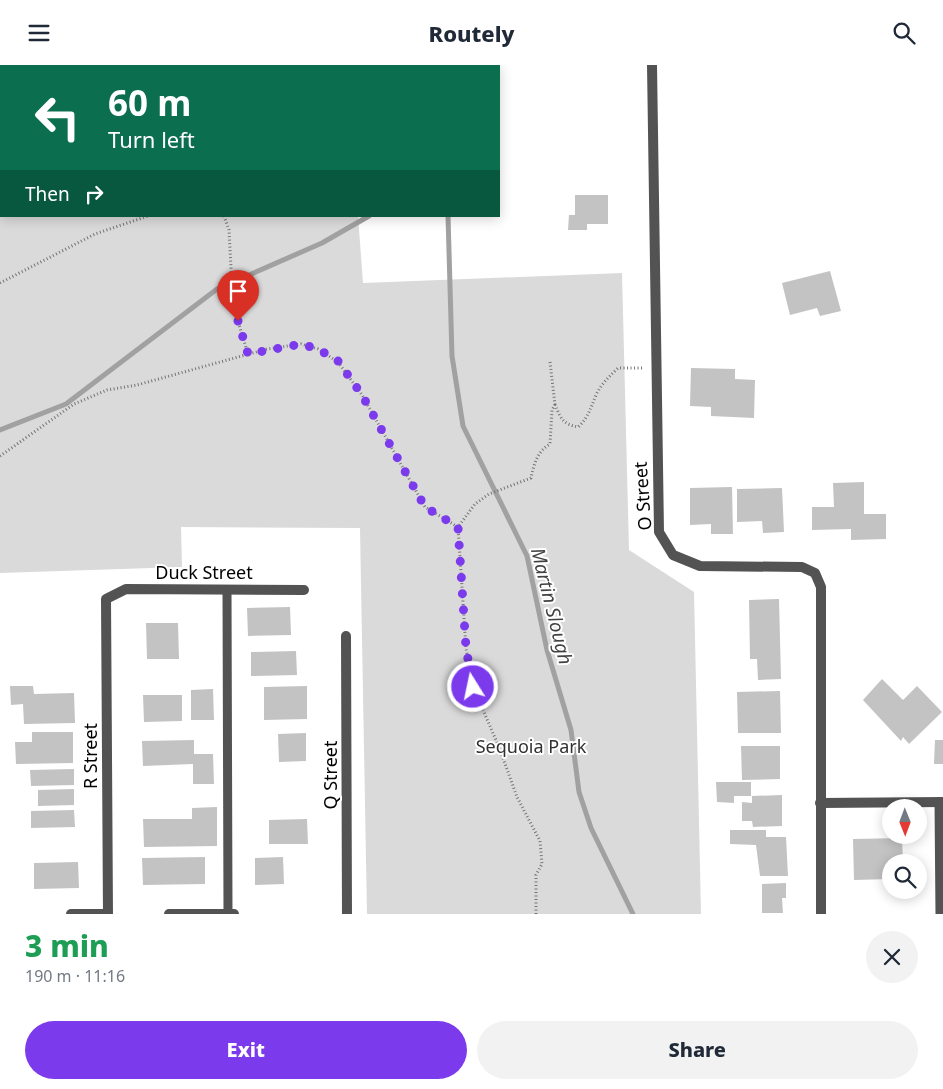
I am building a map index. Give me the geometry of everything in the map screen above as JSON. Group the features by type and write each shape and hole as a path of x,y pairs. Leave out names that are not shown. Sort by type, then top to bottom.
{"street":[{"name":"O Street","path":"652,65 655,368 659,532 673,555 700,566 802,567 815,573 821,587 821,914"},
{"name":"Duck Street","path":"106,599 126,589 304,590"},
{"name":"R Street","path":"106,599 108,914"},
{"name":"Q Street","path":"346,636 347,914"},
{"path":"820,803 941,802"},
{"path":"70,914 108,914"},
{"path":"169,914 234,914"}],"lane":[{"path":"227,590 228,914"},
{"path":"940,914 941,802"}],"path":[{"path":"0,283 95,234 145,217"},
{"path":"224,217 229,230 232,305 248,354"},
{"path":"0,456 74,404 107,390 137,385 248,354 301,344 318,349 338,361 362,395 425,507 458,527"},
{"path":"550,362 555,405 561,420 567,425 578,427 587,419 597,392 605,380 618,369 655,368"},
{"path":"536,914 536,875 542,865 540,841 517,797 499,747 473,687 466,648 458,527 475,504 489,494 531,478 541,449 550,444 552,410 555,405"}],"green space":[{"name":"Sequoia Park","path":"0,217 358,217 363,283 622,273 629,550 694,592 701,914 367,914 360,528 181,527 182,567 0,573"}],"building":[{"path":"575,195 608,195 608,224 587,224 587,230 568,230 569,215 575,215"},
{"path":"830,271 841,311 820,316 817,308 790,315 782,283"},
{"path":"691,368 735,369 735,379 755,380 754,418 711,416 711,407 690,406"},
{"path":"864,482 864,514 886,514 886,539 851,540 851,529 812,530 812,507 834,507 833,483"},
{"path":"732,487 733,534 711,534 711,524 690,525 690,488"},
{"path":"782,488 784,532 763,533 762,521 737,522 737,489"},
{"path":"779,599 781,679 758,680 757,659 750,659 749,600"},
{"path":"290,607 291,635 248,636 247,608"},
{"path":"146,623 178,623 179,659 147,659"},
{"path":"296,651 297,675 251,676 251,652"},
{"path":"882,679 903,700 917,686 942,712 909,744 903,737 901,741 863,700"},
{"path":"10,686 33,686 34,694 74,693 75,723 24,724 23,704 11,705"},
{"path":"307,686 307,719 264,720 264,687"},
{"path":"213,689 214,720 191,720 191,690"},
{"path":"780,691 781,733 738,733 737,692"},
{"path":"143,695 182,695 182,721 144,722"},
{"path":"32,732 73,732 73,763 16,764 15,742 32,742"},
{"path":"306,733 306,761 279,762 278,734"},
{"path":"194,740 194,754 213,754 214,784 193,784 193,764 143,766 142,741"},
{"path":"935,740 943,740 943,764 934,764"},
{"path":"741,746 780,746 780,779 742,780"},
{"path":"74,769 74,785 31,786 30,770"},
{"path":"716,782 751,782 751,796 734,796 734,803 717,802"},
{"path":"74,789 74,805 38,806 38,790"},
{"path":"782,795 782,826 753,827 752,821 742,821 742,802 752,803 752,796"},
{"path":"217,807 217,846 144,847 143,819 192,819 192,808"},
{"path":"74,810 75,827 31,828 31,811"},
{"path":"307,819 308,844 269,844 269,820"},
{"path":"730,830 766,830 766,837 786,837 788,876 760,876 756,845 730,844"},
{"path":"882,838 882,844 902,844 903,854 882,854 882,879 854,880 853,839"},
{"path":"205,857 205,884 143,885 142,858"},
{"path":"283,857 284,884 255,885 255,858"},
{"path":"78,862 79,888 34,889 34,863"},
{"path":"786,883 786,898 782,898 783,913 762,913 762,884"}],"waterway":[{"path":"0,430 66,404 217,289 322,243 367,217"},
{"name":"Martin Slough","path":"448,217 452,356 463,426 527,556 547,650 571,730 579,792 591,828 633,914"}],"route":[{"path":"238,321 248,354 266,349 301,344 318,349 338,361 362,395 425,507 458,527 466,648 473,687"}]}
